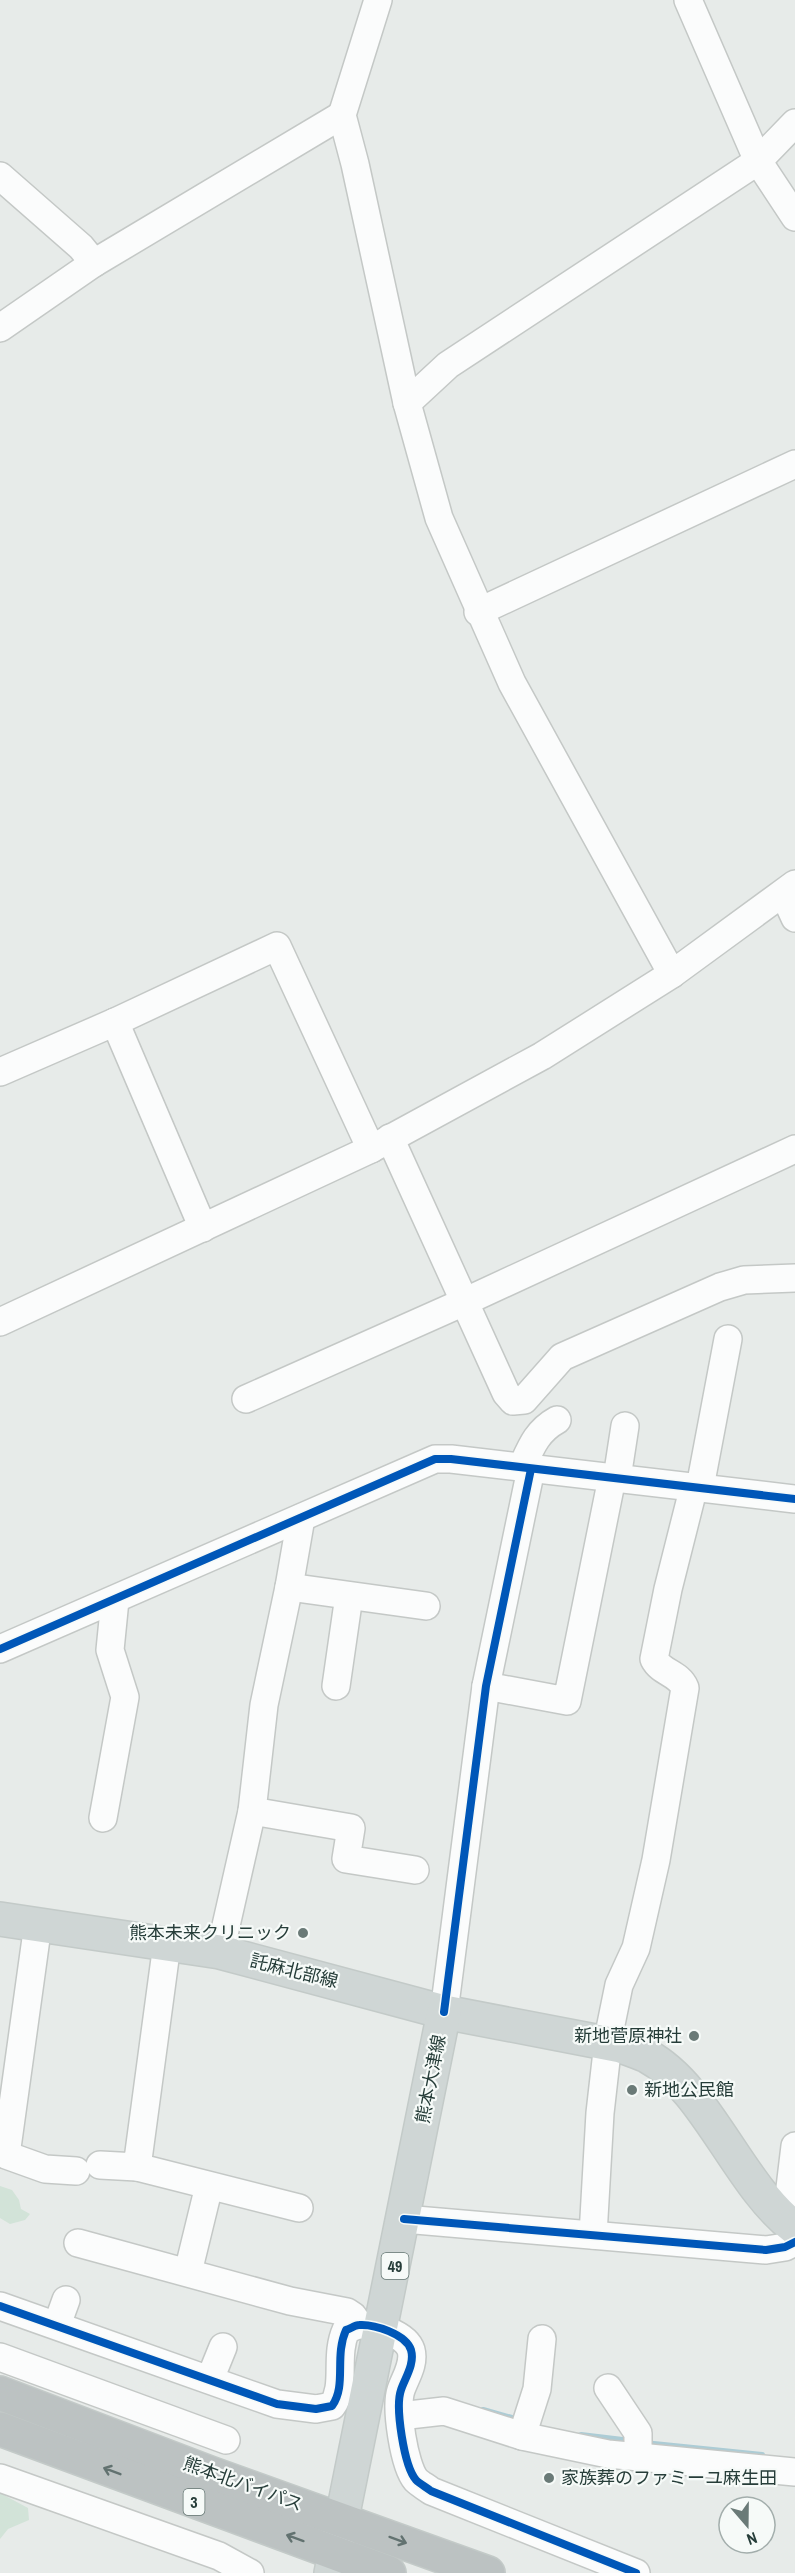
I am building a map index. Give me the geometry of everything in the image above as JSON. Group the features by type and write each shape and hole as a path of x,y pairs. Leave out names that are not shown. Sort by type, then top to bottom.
{"highway":[{"name":"熊本北バイパス","path":"0,2393 79,2421 210,2473 488,2573"},
{"name":"熊本北バイパス","path":"0,2429 333,2563 389,2573"}],"main road":[{"name":"託麻北部線","path":"0,1919 220,1952 444,2013"},
{"name":"熊本大津線","path":"333,2563 343,2520 370,2327 405,2219 444,2013 609,2044 648,2056 674,2078 707,2117 748,2178 792,2230"}],"street":[{"path":"378,0 342,115 356,164 407,403 439,518 478,612 512,683 672,974"},
{"path":"688,0 758,161 795,216"},
{"path":"0,328 94,263 342,115"},
{"path":"407,403 448,365 758,161 795,123"},
{"path":"0,176 81,247 94,263"},
{"path":"478,612 794,468"},
{"path":"0,1322 380,1144 542,1056 672,974 789,889 795,918"},
{"path":"0,1072 115,1022 277,946 464,1302 506,1393 513,1401 524,1400 562,1357 720,1287 744,1280 795,1278"},
{"path":"115,1022 204,1228"},
{"path":"246,1399 464,1302 795,1149"},
{"path":"592,2235 600,2113 619,1985 636,1948 656,1860 685,1688 682,1679 658,1666 654,1659 668,1590 697,1486 728,1339"},
{"path":"444,2013 486,1686 526,1468 534,1439 545,1426 557,1420"},
{"path":"486,1686 567,1701 626,1426"},
{"path":"0,1649 435,1459 697,1486 795,1499"},
{"path":"220,1952 252,1811 264,1705 301,1518"},
{"path":"289,1587 426,1606"},
{"path":"336,1686 349,1596"},
{"path":"103,1818 125,1697 110,1650 115,1600"},
{"path":"252,1811 351,1828 346,1859 415,1870"},
{"path":"38,1924 6,2155 45,2169 137,2167 299,2208"},
{"path":"137,2167 167,1944"},
{"path":"405,2219 766,2250 785,2247 792,2230 795,2146"},
{"path":"188,2272 209,2187"},
{"path":"78,2243 290,2301 347,2312 370,2327 403,2339 411,2350 411,2367 400,2393 400,2416 407,2463 416,2479 431,2491 593,2558 636,2573"},
{"path":"0,2306 54,2311 215,2366 277,2403 316,2409 332,2406 339,2396 339,2345 346,2330 370,2327"},
{"path":"525,2427 537,2389 542,2339"},
{"path":"0,2357 226,2440"},
{"path":"608,2388 639,2445"},
{"path":"79,2421 91,2390"},
{"path":"400,2416 444,2411 525,2427 608,2454 639,2445 795,2472"},
{"path":"0,2478 219,2556 250,2573"}],"green space":[{"path":"0,2186 12,2190 19,2200 21,2209 30,2214 25,2220 10,2224 0,2218"},
{"path":"0,2493 28,2508 29,2520 8,2529 0,2539"}],"waterway":[{"path":"483,2410 519,2420"},
{"path":"581,2435 631,2441"},
{"path":"644,2443 762,2455"}],"cycle path":[{"path":"0,1649 435,1459 795,1499"},
{"path":"444,2012 486,1686 531,1469"},
{"path":"404,2219 766,2250 785,2247 795,2242"},
{"path":"0,2306 277,2404 316,2409 332,2406 336,2398 340,2380 341,2350 346,2330 357,2325 365,2325 389,2331 408,2344 412,2355 399,2398 399,2409 404,2450 416,2480 431,2491 636,2573"}],"place":[{"name":"熊本未来クリニック","path":"303,1933"},
{"name":"新地菅原神社","path":"694,2036"},
{"name":"新地公民館","path":"632,2090"},
{"name":"家族葬のファミーユ麻生田","path":"549,2478"}]}
